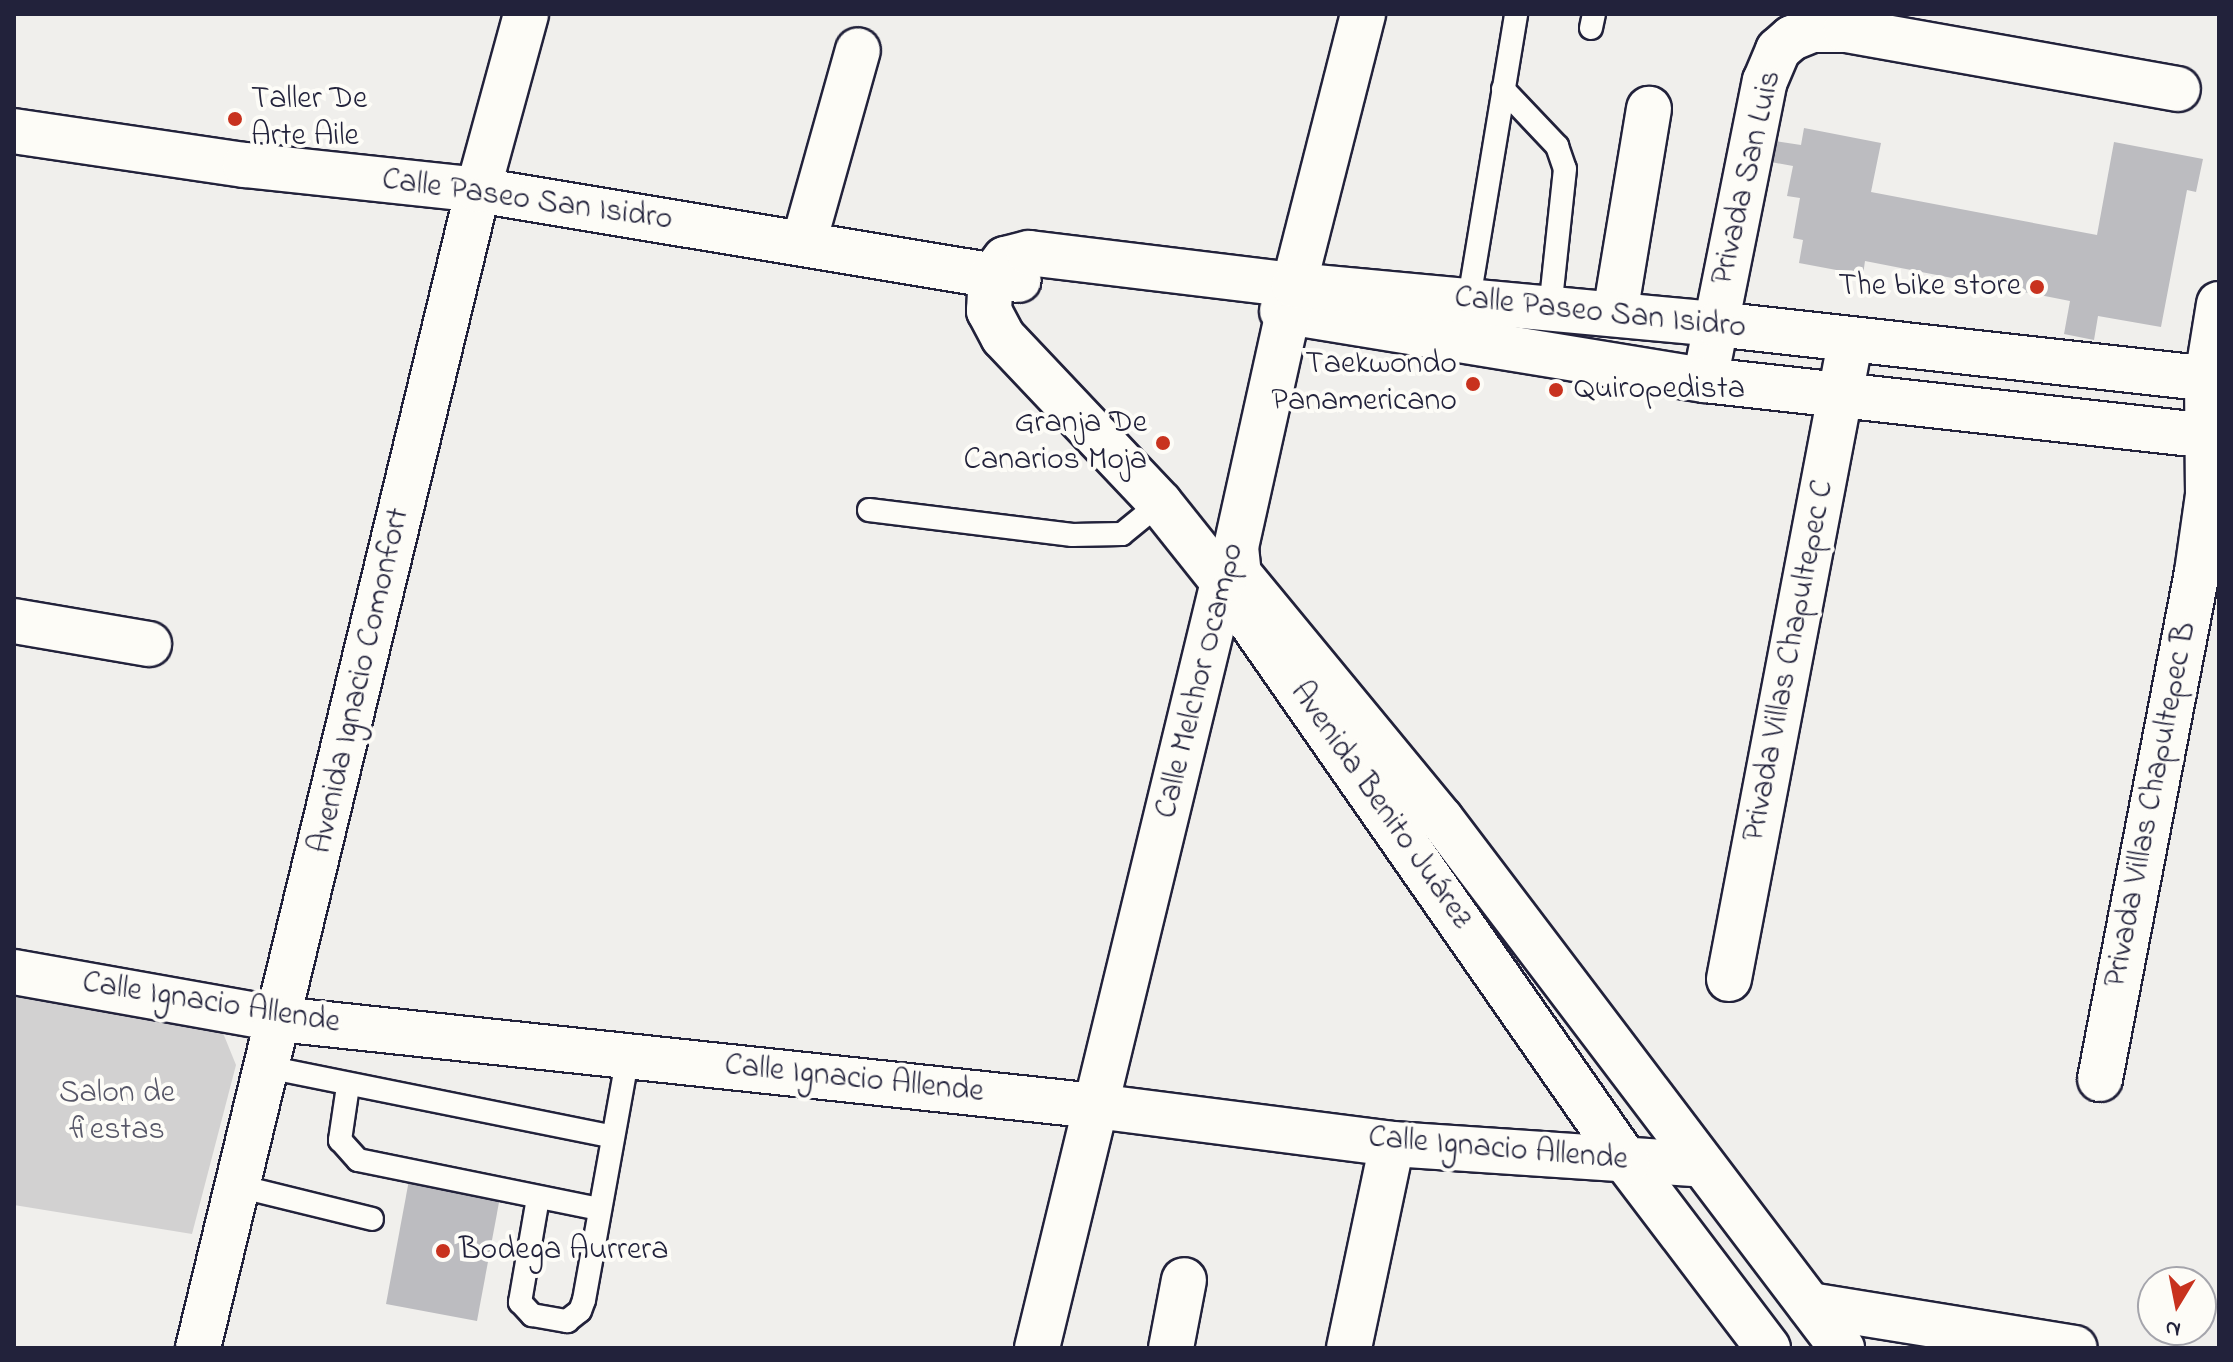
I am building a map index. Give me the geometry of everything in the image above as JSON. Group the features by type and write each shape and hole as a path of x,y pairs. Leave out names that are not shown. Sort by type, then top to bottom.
{"main road":[{"name":"Avenida Ignacio Comonfort","path":"198,1348 478,190 526,14"},
{"name":"Calle Melchor Ocampo","path":"1037,1348 1363,14"},
{"name":"Privada San Luis","path":"1705,380 1765,81 1778,50 1792,38 1812,30 1846,30 2178,89"},
{"path":"804,242 858,50"},
{"path":"1615,314 1649,109"},
{"name":"Calle Paseo San Isidro","path":"14,131 245,165 478,190 804,242 991,277 1292,298 1469,299 1716,324 1850,343 2213,379"},
{"path":"882,257 952,295 1003,337"},
{"name":"Avenida Benito Juárez","path":"991,277 989,311 1003,337 1160,503 1239,574 1441,819 1697,1164 1842,1348"},
{"name":"Calle Paseo San Isidro","path":"1292,298 1705,380 2214,436"},
{"name":"Privada Villas Chapultepec B","path":"2100,1079 2197,572 2214,436 2213,379 2219,304"},
{"name":"Privada Villas Chapultepec C","path":"1729,979 1850,343"},
{"name":"Avenida Benito Juárez","path":"1230,564 1627,1162 1768,1348"},
{"path":"14,621 149,644"},
{"name":"Calle Ignacio Allende","path":"14,972 279,1019 1096,1106 1392,1144 1627,1162 1697,1164"},
{"path":"1349,1348 1392,1144"},
{"path":"1184,1280 1184,1346"},
{"path":"1810,1305 2075,1348"}],"lane":[{"path":"1469,299 1516,14"},
{"path":"1503,89 1557,146 1565,169 1550,309"},
{"path":"869,510 1072,535 1122,534 1160,503"},
{"path":"538,1198 520,1302 532,1315 567,1321 580,1311 628,1055"},
{"path":"267,1067 348,1086 613,1137"},
{"path":"348,1086 340,1140 349,1155 599,1209"},
{"path":"238,1186 372,1219"}],"green space":[{"name":"Salon de fiestas","path":"14,988 221,1028 236,1065 192,1234 14,1205"}],"building":[{"path":"1804,128 1881,143 1871,192 2097,235 2114,142 2203,159 2196,192 2187,190 2161,327 2098,316 2094,340 2064,334 2070,301 1865,261 1863,275 1799,263 1803,240 1793,238 1800,198 1787,196 1793,166 1771,162 1775,141 1801,145"},
{"name":"Bodega Aurrera","path":"409,1180 500,1197 477,1321 386,1304"}],"place":[{"name":"Taller De Arte Aile","path":"235,119"},
{"name":"The bike store","path":"2037,287"},
{"name":"Taekwondo Panamericano","path":"1473,384"},
{"name":"Quiropedista","path":"1556,390"},
{"name":"Granja De Canarios Moja","path":"1163,443"},
{"name":"Bodega Aurrera","path":"443,1251"}]}
